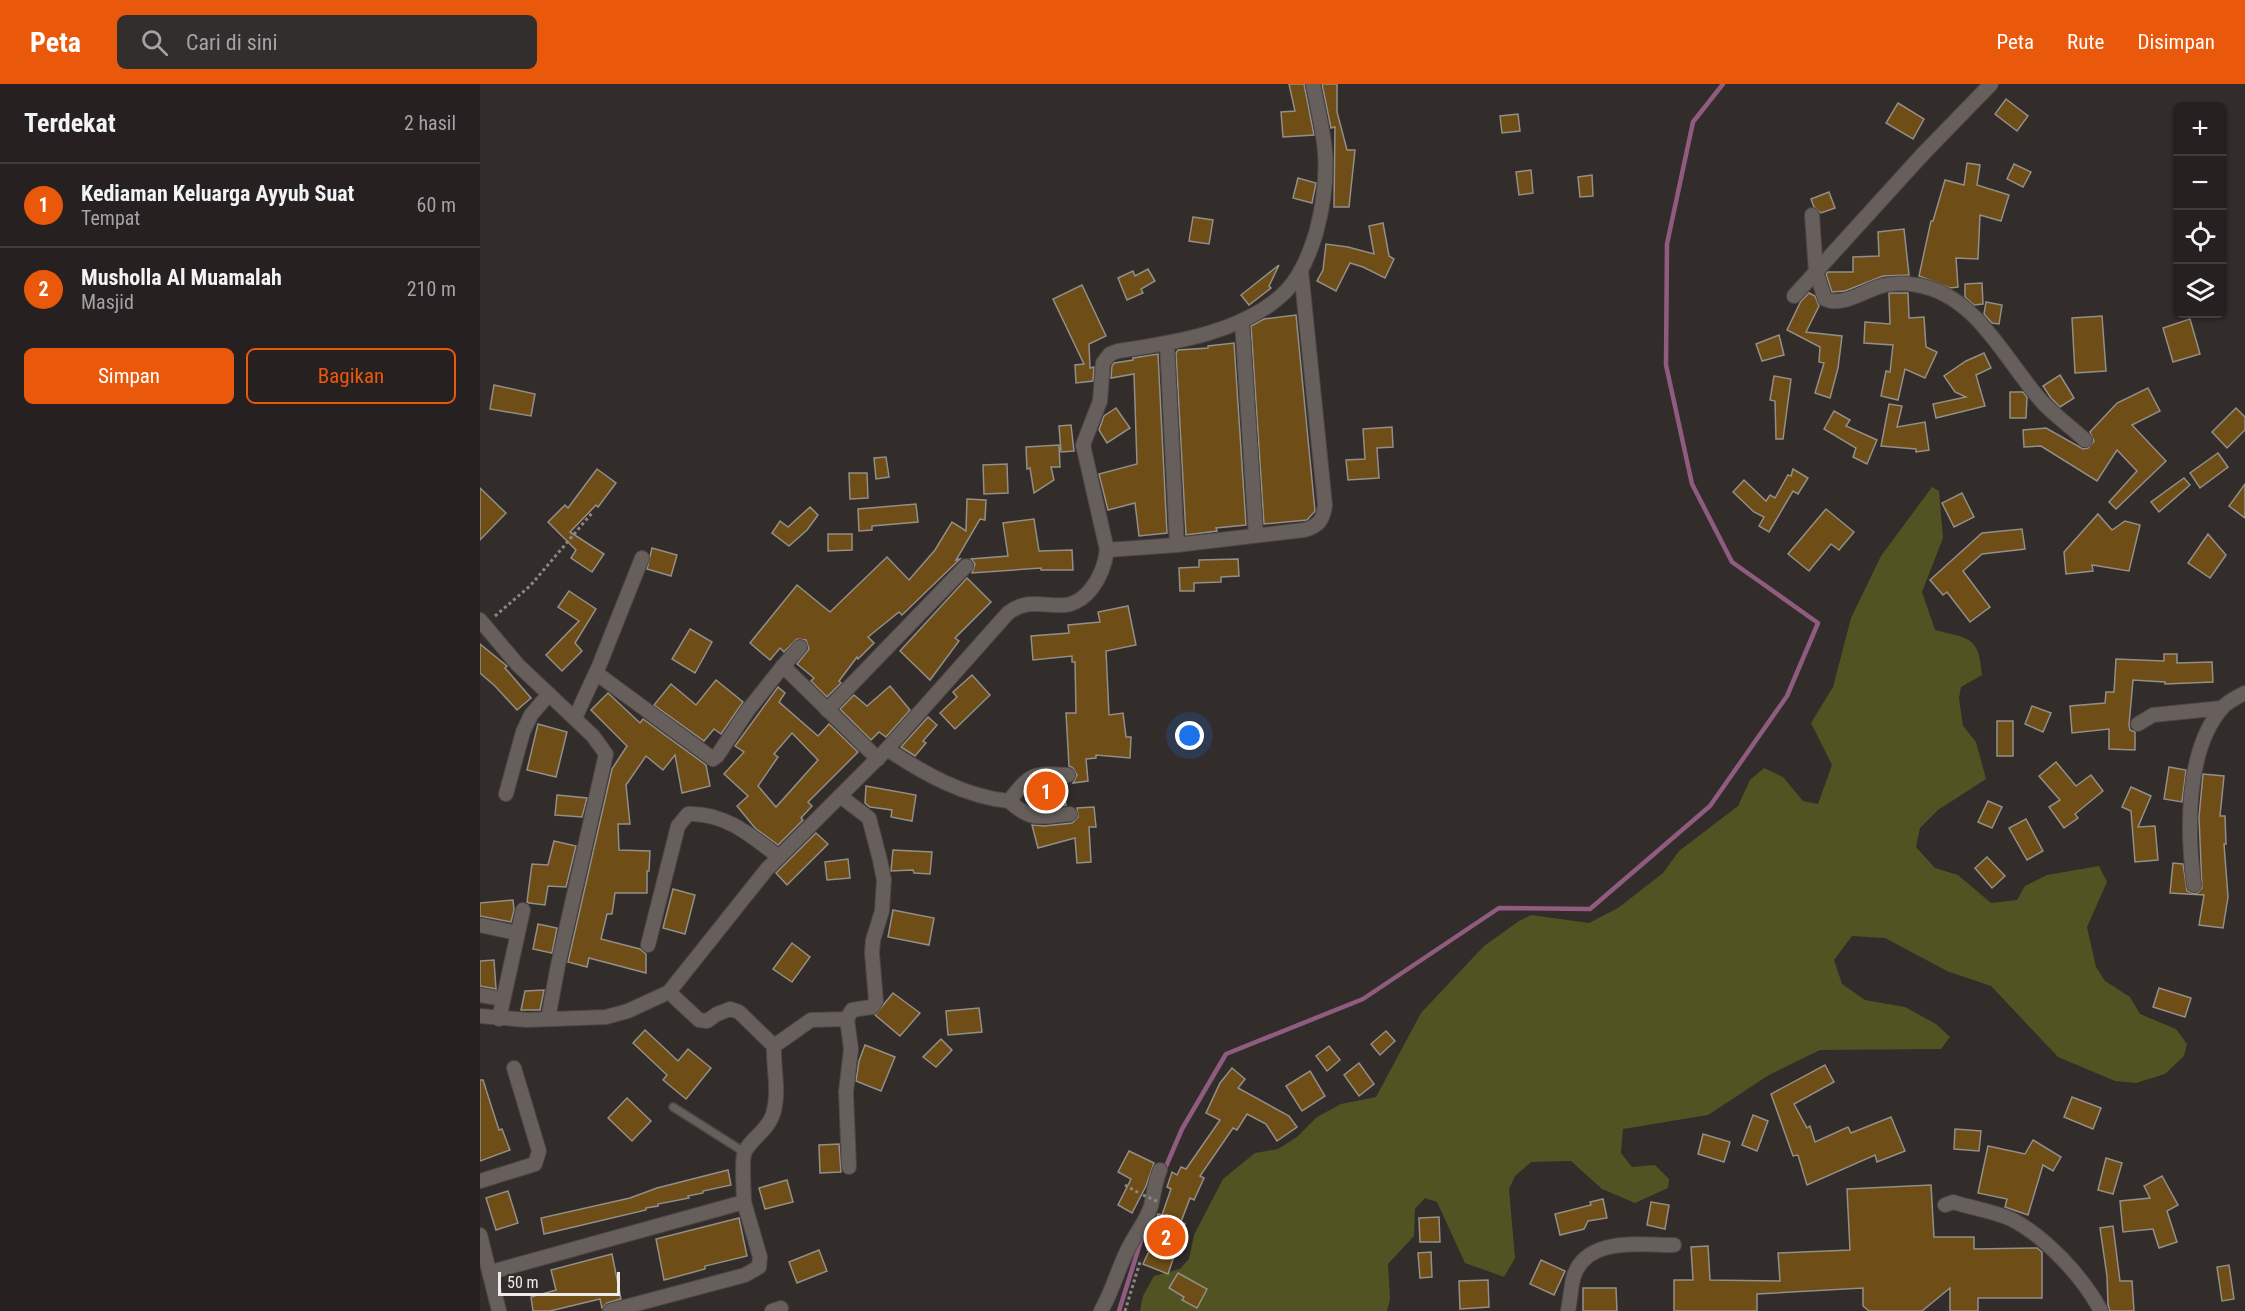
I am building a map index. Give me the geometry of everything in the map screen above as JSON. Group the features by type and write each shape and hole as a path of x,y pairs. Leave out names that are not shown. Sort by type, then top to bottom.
{"street":[{"path":"480,1016 499,1019 606,1017 628,1011 669,992 779,856 882,754 1000,621 1015,608 1035,603 1069,606 1083,598 1098,579 1105,565 1107,550 1083,445 1100,400 1103,363 1110,354 1118,351 1167,344 1242,321 1287,290 1311,250 1320,219 1325,150 1313,84"},
{"path":"1794,296 1930,147 1991,84"},
{"path":"1812,215 1816,272 1825,299 1831,303 1891,284 1915,284 1937,289 1958,302 1990,333 2044,404 2085,440"},
{"path":"1107,550 1177,545 1312,528 1318,525 1324,516 1325,505 1301,270"},
{"path":"1242,321 1256,534"},
{"path":"1167,344 1177,545"},
{"path":"575,718 596,673 642,558"},
{"path":"827,710 966,566"},
{"path":"482,623 518,665 575,718 600,744 606,754 606,761 596,791 548,1019"},
{"path":"596,673 713,759 748,710 800,647"},
{"path":"783,666 827,710 882,754 974,793 1009,801 1023,813 1037,818 1070,814"},
{"path":"2194,885 2190,855 2190,808 2197,762 2204,740 2222,708 2245,693"},
{"path":"507,794 523,732 531,715 549,694"},
{"path":"2138,724 2153,716 2222,708"},
{"path":"1009,801 1030,776 1068,775"},
{"path":"840,796 869,818 884,880 882,911 872,947 876,1002 872,1007 852,1010 847,1019 851,1049 846,1092 849,1167"},
{"path":"648,945 678,826 687,814 699,814 740,827 779,856"},
{"path":"499,1019 523,910"},
{"path":"480,925 517,933"},
{"path":"609,1311 745,1275 759,1267 760,1257 744,1202 744,1152 763,1132 774,1111 778,1087 773,1070 774,1046 739,1012 730,1009 707,1021 699,1020 669,992"},
{"path":"480,995 502,999"},
{"path":"774,1046 811,1020 847,1019"},
{"path":"480,1181 535,1164 538,1158 539,1151 514,1068"},
{"path":"1101,1311 1116,1282 1129,1246 1151,1205 1154,1184 1160,1170"},
{"path":"490,1272 744,1202"},
{"path":"1945,1205 1953,1202 2008,1218 2032,1231 2055,1251 2095,1300 2101,1311"},
{"path":"480,1235 499,1311"},
{"path":"1568,1311 1573,1278 1588,1255 1609,1246 1674,1245"}],"lane":[{"path":"673,1107 744,1152"}],"path":[{"path":"482,623 530,586 592,513"},
{"path":"1125,1185 1160,1202"}],"shaded area":[{"path":"1932,487 1939,491 1943,538 1922,592 1935,630 1957,635 1970,641 1978,653 1982,675 1961,687 1959,698 1963,726 1976,742 1986,779 1938,810 1920,828 1916,847 1935,868 1958,875 1991,903 2017,900 2025,886 2047,875 2099,866 2107,882 2087,927 2096,967 2105,981 2130,997 2140,1014 2176,1029 2187,1044 2184,1056 2165,1074 2136,1083 2115,1081 2058,1057 1991,986 1947,971 1885,938 1852,936 1834,960 1842,984 1865,1000 1905,1007 1936,1024 1950,1037 1941,1049 1820,1050 1769,1075 1708,1115 1623,1129 1621,1153 1632,1167 1655,1165 1669,1179 1668,1188 1635,1203 1602,1189 1571,1161 1531,1162 1515,1176 1509,1189 1515,1258 1504,1277 1465,1263 1437,1202 1425,1198 1415,1209 1414,1236 1388,1264 1390,1299 1387,1311 1140,1311 1143,1296 1154,1276 1180,1269 1189,1259 1194,1235 1223,1179 1255,1153 1278,1149 1297,1137 1317,1117 1341,1104 1376,1097 1421,1013 1484,946 1531,915 1589,923 1618,908 1663,873 1679,851 1738,806 1750,780 1764,768 1783,777 1803,801 1818,804 1832,765 1811,723 1833,687 1851,618 1881,556"}],"building":[{"path":"1289,84 1304,84 1314,135 1283,137 1281,112 1295,111"},
{"path":"1322,84 1337,84 1337,112 1347,150 1355,150 1349,207 1334,207 1335,127 1331,128"},
{"path":"2006,99 2028,116 2017,131 1995,114"},
{"path":"1898,103 1924,119 1913,139 1886,123"},
{"path":"1518,114 1520,131 1502,133 1500,116"},
{"path":"1967,163 1980,165 1977,185 2009,195 2001,221 1980,215 1978,259 1956,258 1958,287 1950,288 1919,276 1931,221 1933,221 1945,180 1964,185"},
{"path":"2014,164 2031,172 2023,187 2007,179"},
{"path":"1531,170 1533,193 1519,195 1516,172"},
{"path":"1592,175 1593,196 1580,197 1578,177"},
{"path":"1298,178 1316,183 1312,203 1293,198"},
{"path":"1829,192 1835,208 1821,213 1814,207 1811,199"},
{"path":"1193,217 1213,220 1209,244 1189,241"},
{"path":"1383,223 1389,256 1394,259 1385,278 1350,263 1336,291 1317,281 1323,270 1326,244 1374,254 1369,226"},
{"path":"1904,229 1909,275 1883,276 1845,291 1832,292 1826,274 1828,272 1853,272 1853,257 1879,256 1878,232"},
{"path":"1279,265 1269,286 1271,288 1249,305 1241,295"},
{"path":"1148,269 1155,281 1141,289 1143,293 1127,300 1118,278 1133,271 1135,276"},
{"path":"1982,283 1983,304 1974,305 1965,297 1965,284"},
{"path":"1082,285 1106,336 1089,344 1090,368 1094,367 1093,381 1076,383 1075,365 1084,364 1053,299"},
{"path":"1809,293 1815,296 1819,306 1806,332 1842,336 1838,368 1830,398 1815,393 1824,363 1819,362 1820,347 1787,330 1801,301"},
{"path":"1889,293 1908,293 1909,318 1924,317 1926,347 1937,352 1925,378 1905,369 1898,400 1881,396 1886,371 1890,372 1893,345 1864,343 1865,322 1890,324"},
{"path":"1986,302 2002,305 1999,324 1992,323 1984,314"},
{"path":"1296,315 1315,511 1307,520 1264,524 1251,326 1264,319"},
{"path":"2102,316 2106,371 2075,373 2072,318"},
{"path":"2190,319 2200,354 2173,362 2163,328"},
{"path":"1779,335 1784,355 1762,361 1756,344"},
{"path":"1234,343 1246,525 1216,528 1217,531 1186,535 1176,353 1178,350"},
{"path":"1984,353 1991,368 1976,375 1985,406 1936,418 1933,404 1966,397 1955,392 1944,376 1966,361"},
{"path":"1158,354 1167,533 1139,536 1135,503 1108,510 1099,474 1137,464 1134,374 1111,378 1112,366 1114,363 1133,360 1133,358"},
{"path":"2060,375 2074,398 2060,407 2043,386"},
{"path":"1774,376 1791,379 1783,439 1776,439 1775,401 1770,400"},
{"path":"494,385 535,394 531,416 490,409"},
{"path":"2148,388 2160,411 2132,425 2166,461 2116,509 2109,502 2137,471 2117,450 2097,481 2041,446 2024,447 2023,430 2046,428 2083,449 2088,448 2094,441 2090,432 2117,403"},
{"path":"2010,392 2023,392 2027,397 2026,418 2010,418"},
{"path":"1889,404 1902,406 1897,427 1925,422 1929,450 1916,452 1916,449 1881,446"},
{"path":"1116,408 1130,428 1107,443 1099,430 1104,416"},
{"path":"2236,408 2245,417 2245,430 2227,448 2212,432"},
{"path":"1834,411 1850,420 1846,426 1877,440 1867,464 1853,457 1856,448 1824,429"},
{"path":"1071,425 1074,451 1061,452 1059,426"},
{"path":"1392,427 1393,447 1377,448 1379,478 1348,480 1346,460 1365,459 1363,429"},
{"path":"1059,445 1060,467 1051,467 1054,480 1034,493 1030,468 1027,469 1026,447"},
{"path":"2218,453 2228,467 2200,488 2190,473"},
{"path":"886,457 889,477 876,479 874,458"},
{"path":"1007,464 1008,493 984,494 983,465"},
{"path":"597,469 616,483 598,507 596,505 570,532 604,554 592,572 571,558 576,550 548,522 565,505 568,508"},
{"path":"1793,469 1808,478 1798,494 1793,491 1769,532 1759,526 1764,517 1754,512 1733,492 1744,480 1766,501 1770,495 1775,498 1788,475 1791,476"},
{"path":"849,473 867,473 868,498 850,499"},
{"path":"2184,478 2190,485 2159,512 2151,502"},
{"path":"2245,484 2245,518 2229,506"},
{"path":"480,488 506,513 480,540"},
{"path":"1962,493 1974,517 1954,527 1942,503"},
{"path":"967,499 986,500 985,520 980,519 956,560 960,559 902,615 899,612 868,637 874,643 858,659 857,657 839,681 841,683 827,697 811,681 814,678 797,664 809,649 806,640 797,639 784,652 780,648 770,660 750,643 797,585 830,612 887,557 909,580 935,550 952,522 966,531"},
{"path":"916,504 918,522 872,526 872,530 859,531 858,509"},
{"path":"810,507 818,515 807,530 789,546 772,533 780,521 788,527"},
{"path":"1826,509 1854,532 1839,550 1831,544 1809,571 1788,554"},
{"path":"2098,514 2112,530 2125,521 2140,525 2129,571 2092,565 2093,571 2066,574 2064,552"},
{"path":"1034,519 1039,551 1072,550 1073,570 1041,570 1041,568 972,573 975,564 971,559 1008,556 1003,523"},
{"path":"2022,529 2025,549 1982,554 1963,571 1990,607 1970,622 1947,592 1943,595 1930,580 1982,533"},
{"path":"828,534 852,534 852,550 828,551"},
{"path":"2208,534 2226,555 2210,578 2188,563"},
{"path":"652,548 677,555 671,576 647,569"},
{"path":"1238,559 1239,576 1221,577 1221,582 1194,583 1194,591 1180,591 1179,568 1199,567 1199,560"},
{"path":"967,578 991,602 955,638 959,641 930,680 900,651"},
{"path":"569,591 596,609 575,643 582,651 562,671 546,655 579,621 558,607"},
{"path":"1128,606 1136,645 1106,651 1109,715 1123,713 1126,737 1131,737 1130,758 1096,755 1096,758 1086,759 1088,781 1073,783 1077,775 1069,766 1066,713 1076,713 1075,662 1072,662 1072,656 1033,660 1031,636 1069,633 1068,625 1100,622 1098,612"},
{"path":"690,629 712,642 695,673 672,659"},
{"path":"480,644 507,666 505,668 531,698 517,710 480,673"},
{"path":"2164,654 2177,654 2177,663 2212,662 2213,682 2165,684 2165,682 2133,680 2129,725 2130,730 2135,732 2135,750 2109,749 2109,729 2072,733 2070,706 2105,703 2106,692 2114,692 2116,659 2164,661"},
{"path":"972,675 990,695 955,729 940,713 957,697 953,692"},
{"path":"716,680 743,702 721,734 714,729 704,741 654,705 671,684 696,705"},
{"path":"890,686 910,710 886,737 879,732 871,740 840,709 854,695 867,706"},
{"path":"778,687 785,693 779,702 818,736 829,724 858,752 808,802 812,806 801,818 803,820 778,845 755,828 737,806 748,796 724,774 744,752 735,746","holes":["792,733 818,760 776,807 758,786 778,757 774,754"]},
{"path":"608,693 640,723 643,719 706,765 710,786 682,793 675,755 663,770 646,756 626,785 630,824 618,824 619,850 650,851 647,893 615,893 612,914 607,914 601,939 640,949 646,954 646,973 589,958 587,967 568,962 612,769 627,746 591,710"},
{"path":"2032,706 2051,713 2043,732 2025,724"},
{"path":"928,717 937,725 923,741 926,743 915,756 901,747"},
{"path":"1997,721 2013,721 2013,756 1997,756"},
{"path":"538,724 567,732 556,777 527,770"},
{"path":"2056,762 2076,786 2091,775 2103,791 2075,814 2078,818 2064,828 2049,807 2060,800 2039,776"},
{"path":"2169,767 2186,770 2182,802 2164,799"},
{"path":"2203,774 2224,776 2220,816 2225,816 2226,844 2224,844 2228,897 2223,928 2199,925 2204,895 2170,893 2173,863 2183,864 2187,891 2196,894 2202,888 2199,817"},
{"path":"1041,784 1063,784 1066,805 1043,808 1030,805 1028,792"},
{"path":"866,786 916,795 912,821 891,817 892,810 870,807 865,803"},
{"path":"2131,787 2151,796 2138,827 2155,826 2158,860 2135,862 2131,811 2122,807"},
{"path":"557,795 587,798 582,817 555,815"},
{"path":"1988,801 2002,807 1992,828 1978,822"},
{"path":"1094,807 1096,827 1089,827 1091,862 1077,863 1075,838 1038,848 1032,825 1072,823 1078,817 1077,808"},
{"path":"2026,819 2043,851 2027,860 2009,828"},
{"path":"816,833 828,844 787,885 776,873"},
{"path":"554,841 576,846 566,887 548,886 545,905 529,903 527,902 532,864 548,865"},
{"path":"893,850 932,852 930,874 914,873 913,870 891,871"},
{"path":"1987,857 2005,876 1992,888 1975,868"},
{"path":"848,859 850,878 827,880 825,862"},
{"path":"673,889 695,895 685,934 663,928"},
{"path":"513,900 514,910 511,922 480,916 480,903"},
{"path":"893,910 934,918 929,945 888,937"},
{"path":"538,924 557,928 552,953 533,949"},
{"path":"792,943 810,957 792,982 773,969"},
{"path":"494,960 496,989 480,986 480,961"},
{"path":"2159,988 2191,998 2185,1017 2153,1007"},
{"path":"544,990 540,1010 521,1010 525,991"},
{"path":"893,993 920,1013 900,1036 875,1015"},
{"path":"979,1008 982,1032 948,1035 946,1011"},
{"path":"645,1030 678,1061 688,1049 711,1068 686,1099 663,1080 667,1075 633,1043"},
{"path":"1386,1031 1395,1041 1380,1055 1371,1044"},
{"path":"941,1039 952,1050 936,1067 923,1057"},
{"path":"865,1045 895,1057 881,1091 856,1081 859,1061"},
{"path":"1329,1046 1340,1060 1327,1071 1316,1056"},
{"path":"1359,1063 1374,1084 1359,1096 1344,1075"},
{"path":"1825,1065 1834,1082 1794,1104 1807,1128 1810,1126 1815,1142 1848,1127 1851,1133 1891,1117 1905,1151 1877,1162 1875,1155 1807,1185 1798,1155 1793,1156 1771,1094"},
{"path":"1232,1068 1245,1079 1238,1088 1289,1116 1297,1127 1277,1141 1266,1124 1247,1114 1237,1130 1233,1128 1200,1176 1204,1178 1194,1200 1190,1198 1181,1222 1185,1224 1168,1274 1143,1264 1149,1251 1147,1250 1158,1214 1162,1215 1171,1189 1167,1187 1172,1172 1177,1175 1181,1167 1186,1169 1220,1120 1206,1113 1220,1083"},
{"path":"1310,1071 1325,1096 1302,1111 1286,1086"},
{"path":"480,1080 483,1080 499,1130 502,1129 510,1150 480,1161"},
{"path":"2072,1097 2101,1108 2093,1129 2064,1117"},
{"path":"627,1098 651,1121 632,1141 608,1118"},
{"path":"1753,1115 1768,1121 1757,1151 1742,1145"},
{"path":"1955,1129 1981,1131 1979,1151 1954,1149"},
{"path":"1703,1134 1730,1142 1724,1162 1698,1154"},
{"path":"2033,1140 2061,1157 2053,1171 2043,1165 2028,1215 2005,1207 2007,1199 1978,1193 1988,1146 2025,1154"},
{"path":"839,1144 841,1172 820,1173 819,1145"},
{"path":"1129,1151 1154,1163 1146,1186 1132,1213 1118,1205 1131,1179 1118,1172"},
{"path":"2106,1158 2122,1163 2113,1194 2098,1190"},
{"path":"728,1170 731,1185 703,1191 703,1193 688,1196 689,1198 658,1204 646,1210 544,1234 541,1218 630,1198 657,1188"},
{"path":"2162,1176 2178,1205 2167,1211 2177,1242 2159,1248 2153,1229 2123,1232 2120,1201 2150,1198 2144,1186"},
{"path":"787,1180 793,1202 765,1209 759,1188"},
{"path":"1931,1185 1934,1237 1974,1237 1974,1249 2037,1248 2042,1252 2042,1298 1978,1298 1978,1311 1950,1311 1950,1288 1922,1311 1869,1311 1863,1306 1863,1288 1757,1294 1757,1311 1674,1311 1674,1280 1693,1280 1691,1247 1708,1246 1710,1280 1780,1281 1778,1253 1850,1250 1847,1189"},
{"path":"508,1191 518,1223 496,1230 486,1198"},
{"path":"1603,1199 1607,1218 1588,1221 1584,1229 1560,1235 1555,1214 1591,1205 1590,1202"},
{"path":"1651,1202 1669,1205 1665,1229 1647,1225"},
{"path":"1439,1217 1440,1242 1420,1242 1419,1218"},
{"path":"739,1218 747,1256 705,1266 705,1269 664,1280 656,1239"},
{"path":"2113,1226 2120,1281 2132,1281 2134,1311 2110,1311 2108,1305 2107,1276 2100,1228"},
{"path":"819,1250 827,1271 797,1283 789,1262"},
{"path":"1431,1252 1432,1277 1420,1278 1418,1253"},
{"path":"612,1254 621,1299 607,1303 602,1308 600,1299 550,1311 533,1311 531,1297 556,1290 551,1270"},
{"path":"1541,1260 1565,1271 1554,1295 1530,1284"},
{"path":"2229,1265 2234,1299 2222,1301 2217,1267"},
{"path":"1178,1273 1207,1289 1197,1308 1182,1300 1184,1297 1169,1288"},
{"path":"1488,1280 1489,1307 1460,1309 1459,1281"},
{"path":"1583,1288 1616,1288 1617,1311 1583,1311"}],"waterway":[{"path":"1164,1171 1182,1129 1226,1054 1363,999 1499,908 1590,909 1710,806 1787,696 1818,623 1732,562 1692,484 1666,365 1667,244 1693,122 1723,84"},
{"path":"1119,1311 1143,1234"}],"place":[{"name":"Kediaman Keluarga Ayyub Suat","path":"1046,791"},
{"name":"Musholla Al Muamalah","path":"1166,1237"}]}
